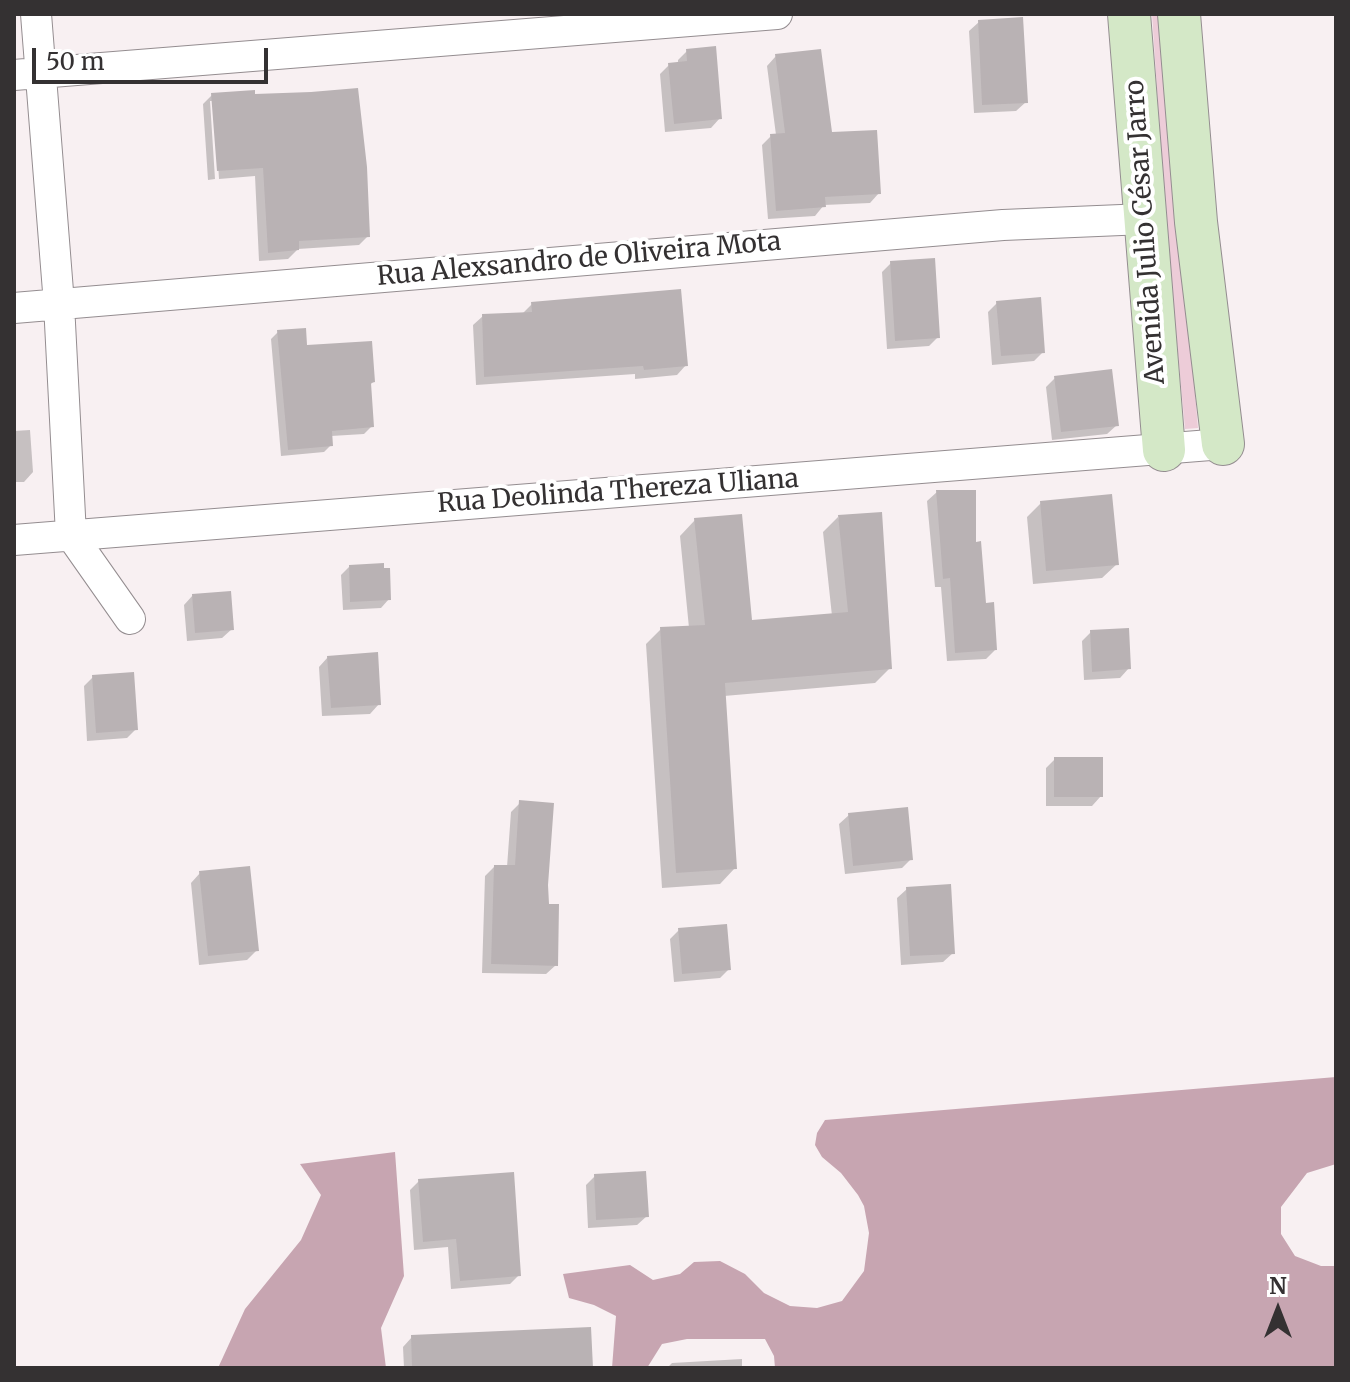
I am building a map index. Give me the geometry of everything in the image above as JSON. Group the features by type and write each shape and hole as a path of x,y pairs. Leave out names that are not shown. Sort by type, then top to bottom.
{"street":[{"path":"36,14 28,74 59,304 71,535 130,619"},
{"path":"28,74 777,14"},
{"name":"Avenida Julio César Jarro","path":"1129,14 1164,450"},
{"name":"Avenida Julio César Jarro","path":"1179,14 1196,222 1223,444"},
{"name":"Rua Alexsandro de Oliveira Mota","path":"14,308 987,226 1145,219"},
{"name":"Rua Deolinda Thereza Uliana","path":"14,540 1223,444"}],"shaded area":[{"path":"1152,14 1163,14 1198,428 1185,429 1166,225"},
{"path":"1336,1077 1336,1164 1307,1173 1281,1207 1281,1234 1295,1256 1321,1266 1336,1266 1336,1368 775,1368 774,1356 765,1339 687,1339 662,1344 647,1368 612,1368 616,1316 594,1305 569,1298 563,1274 630,1265 653,1280 680,1274 694,1262 720,1261 745,1274 764,1293 790,1306 817,1308 842,1301 864,1271 869,1233 864,1206 858,1195 841,1173 822,1157 815,1145 817,1133 825,1120"},
{"path":"395,1152 404,1276 381,1328 386,1368 218,1368 245,1309 301,1240 321,1195 300,1164"}],"building":[{"path":"1023,17 1028,103 982,105 978,20"},
{"path":"716,46 722,119 674,124 668,63 687,61 686,49"},
{"path":"821,49 832,132 877,130 881,194 825,197 826,207 776,211 770,134 785,133 775,54"},
{"path":"358,88 367,167 370,237 299,241 299,250 268,253 263,168 217,171 211,93 255,90 255,94"},
{"path":"935,258 940,338 895,341 890,261"},
{"path":"681,289 688,366 644,370 643,366 484,377 482,314 532,312 531,302"},
{"path":"1041,297 1045,353 1001,356 996,301"},
{"path":"306,328 307,345 372,341 374,427 332,431 333,446 288,450 277,330"},
{"path":"1112,369 1119,426 1061,432 1054,376"},
{"path":"936,490 976,490 976,542 981,541 986,603 994,602 997,650 955,653 950,578 943,579"},
{"path":"1112,494 1119,565 1046,571 1040,501"},
{"path":"882,512 892,669 725,683 737,869 676,873 660,627 705,625 694,518 742,514 752,620 848,612 838,515"},
{"path":"384,563 384,568 390,568 391,600 350,602 349,565"},
{"path":"231,591 234,630 195,633 192,594"},
{"path":"1129,628 1131,669 1092,672 1090,630"},
{"path":"378,652 381,705 331,708 327,656"},
{"path":"134,672 138,730 96,733 92,675"},
{"path":"1054,757 1103,757 1103,797 1054,797"},
{"path":"519,800 554,803 548,885 549,904 559,904 558,966 491,964 494,865 515,865"},
{"path":"908,807 913,860 853,866 848,813"},
{"path":"250,866 259,951 208,956 199,871"},
{"path":"951,884 955,954 910,956 906,887"},
{"path":"727,924 731,970 682,974 678,928"},
{"path":"646,1171 649,1217 596,1220 594,1174"},
{"path":"514,1172 521,1276 460,1281 456,1239 423,1242 418,1179"},
{"path":"591,1327 593,1368 412,1368 411,1335"}]}
